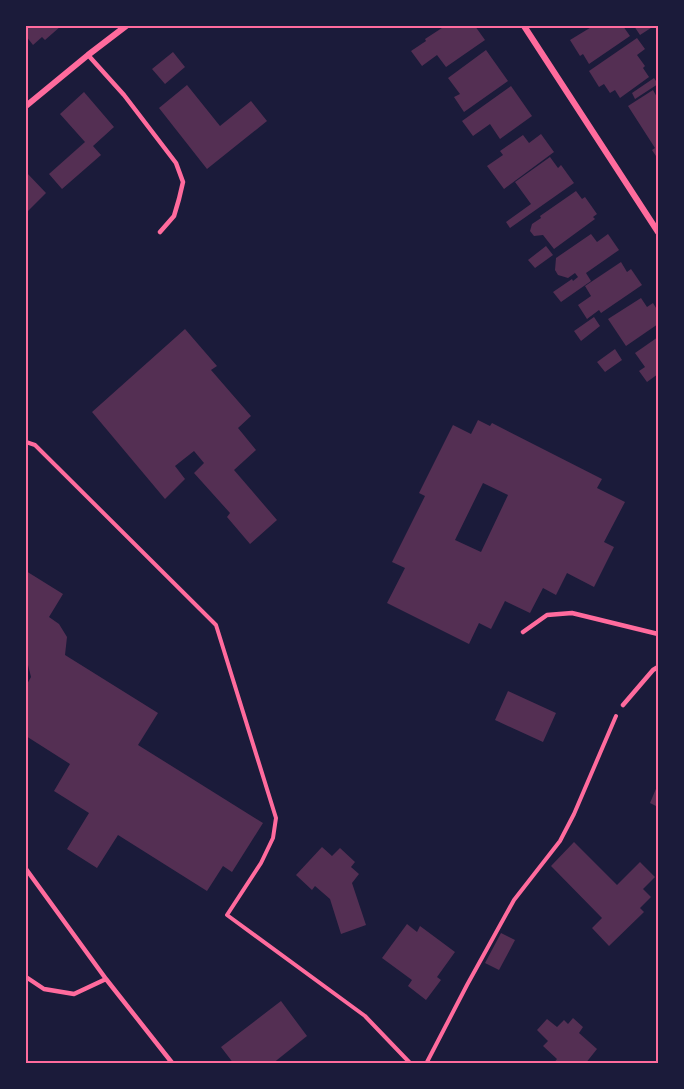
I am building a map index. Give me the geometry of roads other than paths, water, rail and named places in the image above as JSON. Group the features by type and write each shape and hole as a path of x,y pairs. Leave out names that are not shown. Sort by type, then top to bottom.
{"street":[{"path":"26,106 126,26"},
{"path":"524,26 658,232"}],"lane":[{"path":"88,55 124,95 177,163 183,182 179,199 174,216 160,232"},
{"path":"523,632 547,615 572,613 658,634"},
{"path":"622,705 658,667"},
{"path":"26,869 106,980 173,1064"},
{"path":"26,977 44,989 74,994 106,980"}]}
